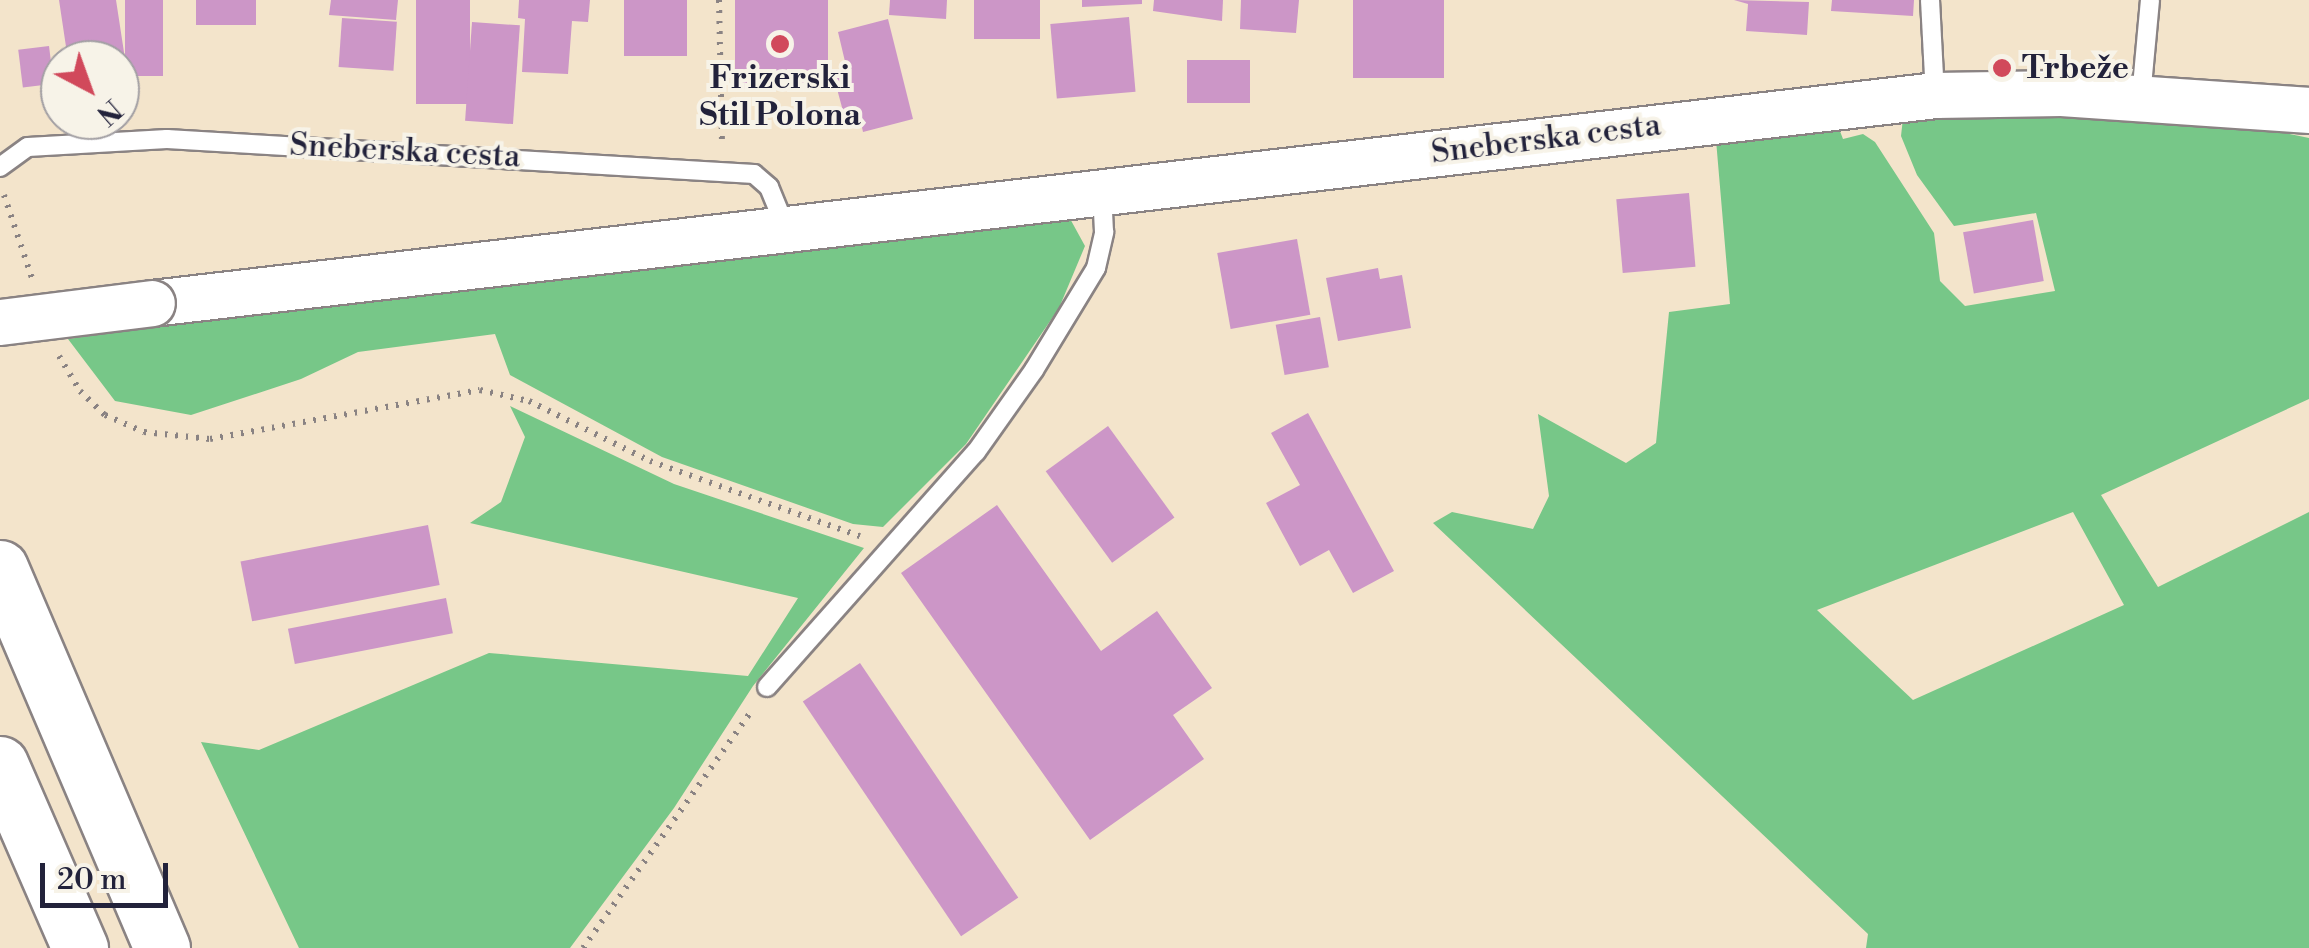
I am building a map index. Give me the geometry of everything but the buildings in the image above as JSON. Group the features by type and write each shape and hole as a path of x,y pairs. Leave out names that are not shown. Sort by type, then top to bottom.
{"highway":[{"path":"0,568 162,948"},
{"path":"0,764 80,948"}],"street":[{"name":"Sneberska cesta","path":"0,322 1935,94 2141,97 2309,110"}],"lane":[{"path":"1930,0 1935,94"},
{"path":"2141,97 2150,0"},
{"name":"Sneberska cesta","path":"0,167 28,146 167,139 754,174 766,182 786,227"},
{"path":"767,687 891,541 976,452 1096,268 1104,232 1102,190"}],"path":[{"path":"719,0 723,172"},
{"path":"0,183 37,291"},
{"path":"56,345 80,391 105,414 144,432 210,439 480,390 528,401 650,462 847,533 891,541"},
{"path":"582,948 767,687"}],"green space":[{"path":"2008,112 2252,126 2309,138 2309,399 2101,495 2158,587 2309,512 2309,948 1866,948 1868,934 1433,523 1452,512 1533,529 1549,496 1538,414 1626,463 1656,443 1669,312 1730,304 1716,140 1838,126 1843,139 1863,134 1875,142 1934,233 1940,281 1965,306 2055,291 2036,213 1954,226 1917,175 1901,136 1903,118","holes":["2073,512 2124,605 1913,700 1817,610"]},
{"path":"1068,215 1085,246 1059,308 966,444 883,527 853,524 662,457 510,375 495,334 358,352 301,379 191,415 115,401 68,339 418,290"},
{"path":"510,406 674,484 864,548 753,686 674,808 570,948 299,948 201,742 259,750 489,653 748,676 798,598 470,523 501,502 525,437"}],"place":[{"name":"Frizerski Stil Polona","path":"780,44"},
{"name":"Trbeže","path":"2002,68"}]}
